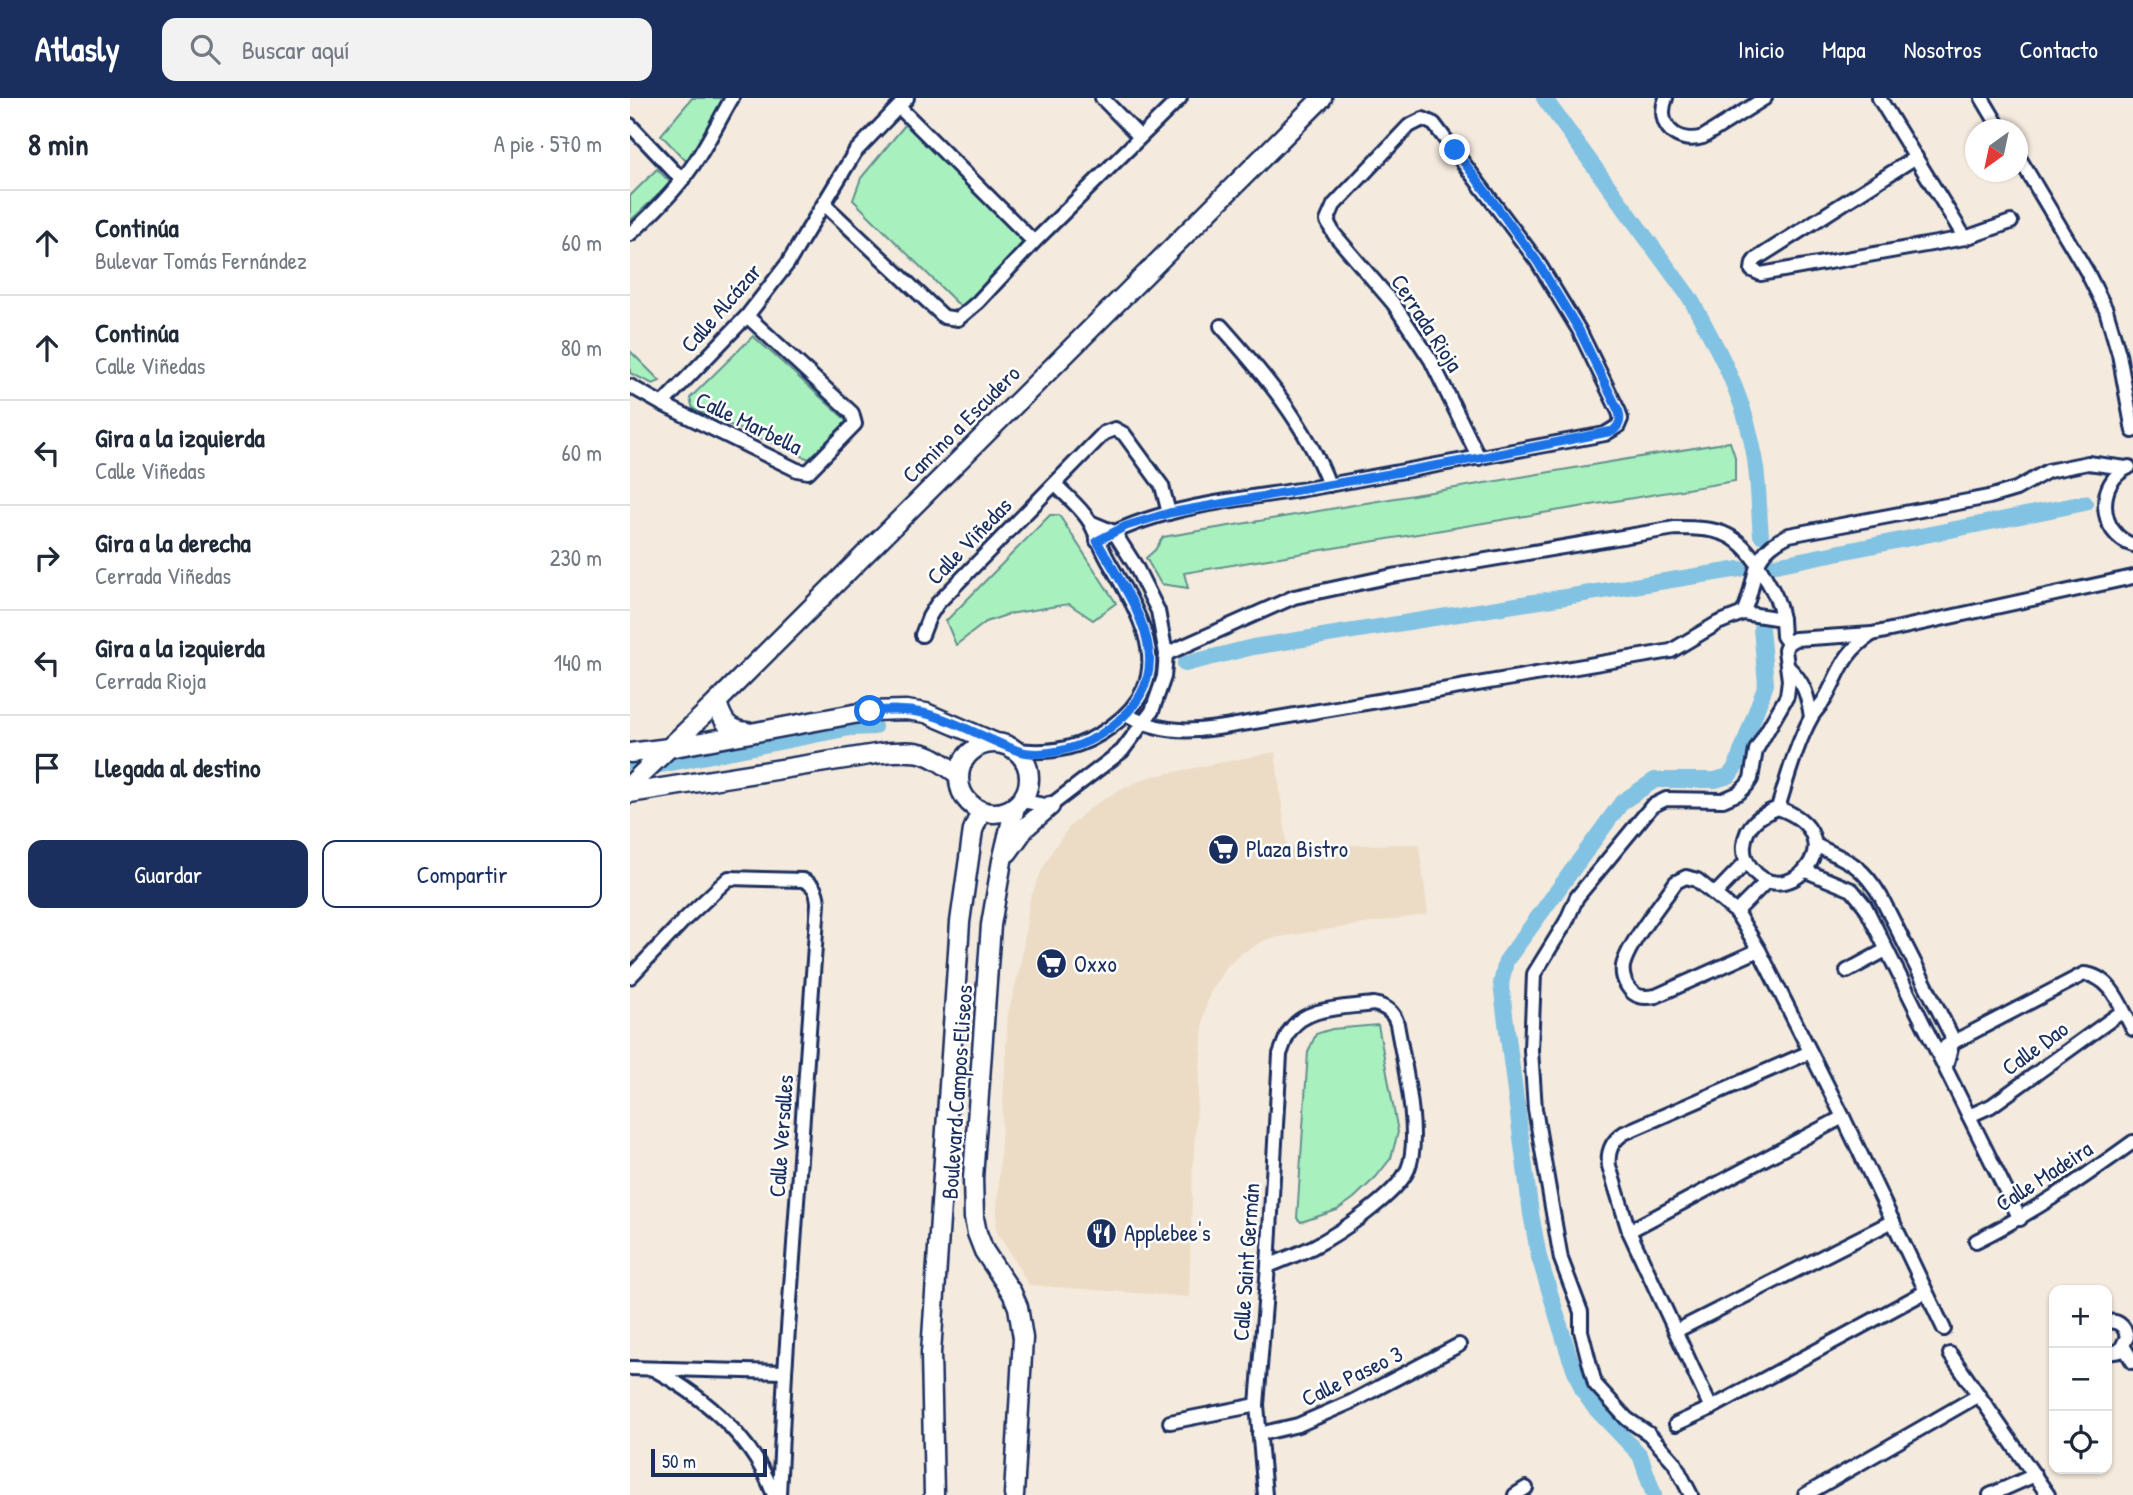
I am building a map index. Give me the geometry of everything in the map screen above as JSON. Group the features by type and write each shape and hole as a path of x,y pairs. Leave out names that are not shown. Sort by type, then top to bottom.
{"main road":[{"name":"Camino a Escudero","path":"630,787 1322,98"},
{"path":"717,702 724,723 739,731 754,732"},
{"path":"630,753 662,754 754,732 870,711 906,710 935,717 1017,750 1029,769 1028,792 1018,804 1004,812 993,814 981,811 964,797 959,775 962,764 976,748 996,743"},
{"path":"630,787 911,750 925,752 959,775"},
{"name":"Boulevard Campos Eliseos","path":"1014,1495 1023,1361 1021,1322 1012,1293 980,1243 974,1219 974,1178 992,925 1002,861 1018,804"},
{"path":"1002,861 1026,827 1050,806"},
{"name":"Boulevard Campos Eliseos","path":"934,1495 931,1353 960,922 973,830 981,811"}],"street":[{"path":"630,234 682,180 732,98"},
{"path":"1102,98 1140,138"},
{"path":"824,204 944,317 951,319 962,316 1180,98"},
{"path":"1666,98 1662,110 1670,130 1680,137 1693,140 1703,137 1765,98"},
{"path":"1879,98 1965,238"},
{"path":"1982,98 1994,119"},
{"name":"Calle Alcázar","path":"662,404 747,316 788,263 855,152 903,102 1034,242"},
{"name":"Cerrada Rioja","path":"1423,119 1434,124 1537,261 1579,330 1621,419 1618,426 1605,435 1479,458 1431,360 1393,303 1334,234 1327,220 1334,205 1409,126 1423,119"},
{"path":"630,125 682,180"},
{"path":"1916,157 1756,259 1752,270 1761,274 1965,238 2011,222"},
{"path":"2028,173 2087,272 2106,310 2119,354 2133,431"},
{"name":"Calle Marbella","path":"662,404 802,471 808,472 844,437 855,424 852,413 747,316"},
{"path":"1221,326 1290,413 1322,466 1329,485"},
{"path":"630,386 662,404"},
{"name":"Calle Viñedas","path":"922,635 937,604 1104,433 1115,429 1124,434 1162,486 1169,513"},
{"path":"1097,541 1138,521 1169,513 1479,458"},
{"path":"1743,613 1752,587 1756,561 1778,540 1789,535 1989,497 2016,489 2048,471 2074,465 2088,463 2129,467"},
{"path":"2129,467 2108,488 2104,500 2109,527 2117,537 2133,545"},
{"path":"1017,750 1064,750 1088,742 1127,715 1143,692 1149,675 1145,631 1140,615 1097,541 1090,522 1055,484"},
{"path":"1018,804 1050,806 1109,763 1144,724 1159,697 1166,654 1158,611 1114,532 1090,522"},
{"path":"1166,654 1294,597 1392,576 1675,528 1709,528 1735,537 1756,561 1780,601 1783,636 1788,643"},
{"path":"1691,1495 1674,1462 1649,1434 1627,1419 1595,1384 1581,1331 1581,1312 1561,1259 1535,1109 1531,1050 1534,974 1566,922 1577,897 1652,806 1666,799 1723,800 1740,793 1747,785 1751,779 1756,750 1787,696 1788,667 1785,650 1788,643 1795,639 1872,634 2133,577"},
{"path":"1140,615 1158,611"},
{"path":"1127,715 1144,724 1167,730 1196,731 1671,651 1718,623 1743,613 1782,619"},
{"path":"1778,808 1804,820 1812,832 1815,845 1814,859 1806,871 1795,880 1781,883 1767,881 1755,873 1746,862 1744,841 1752,822 1778,808 1811,717 1825,698 1846,656 1859,642 1872,634"},
{"path":"1788,667 1800,678 1811,717"},
{"path":"1815,845 1852,862 1868,875 1951,1035 1945,1067"},
{"path":"1716,894 1746,862"},
{"path":"1806,871 1852,890 1865,906 2020,1219"},
{"path":"1759,950 1657,996 1644,998 1632,993 1624,982 1623,968 1628,953 1676,882 1686,877 1697,880 1736,912 1759,950 1811,1052 1944,1329"},
{"name":"Calle Versalles","path":"630,977 684,920 729,878 803,880 813,886 817,893 777,1495"},
{"path":"1736,912 1767,881"},
{"path":"1847,971 1886,950"},
{"path":"1936,1050 2084,974 2093,975 2107,983 2133,1029"},
{"name":"Calle Saint Germán","path":"1265,1495 1257,1405 1280,1054 1288,1033 1302,1020 1323,1010 1373,1004 1390,1011 1397,1024 1413,1129 1408,1169 1387,1195 1338,1232 1312,1247 1268,1266"},
{"name":"Calle Dao","path":"1969,1116 1991,1106 2123,1011"},
{"path":"1712,1408 1629,1230 1608,1156 1616,1139 1624,1133 1811,1052"},
{"path":"1629,1230 1843,1117"},
{"name":"Calle Madeira","path":"1976,1241 2020,1219 2075,1185 2133,1142"},
{"path":"1676,1331 1893,1221"},
{"path":"1676,1424 1712,1408 1925,1292"},
{"path":"2112,1323 2130,1329 2124,1347 2112,1353"},
{"name":"Calle Paseo 3","path":"1259,1434 1298,1425 1351,1402 1459,1345"},
{"path":"2124,1347 2133,1362"},
{"path":"1950,1354 2048,1495"},
{"name":"Calle Versalles","path":"630,1368 785,1372"},
{"name":"Calle Versalles","path":"655,1370 699,1398 732,1429 777,1495"},
{"path":"1805,1495 1979,1395"},
{"path":"1170,1422 1257,1405"},
{"path":"1990,1495 2035,1475"}],"shaded area":[{"path":"1275,752 1287,846 1419,844 1428,914 1267,939 1242,953 1225,968 1210,993 1204,1014 1193,1162 1189,1297 1029,1285 996,1230 1008,1014 1020,967 1030,899 1042,870 1069,827 1090,808 1119,790 1149,777"}],"green space":[{"path":"692,98 727,98 689,164 661,135"},
{"path":"910,119 1029,241 962,308 853,200 861,178"},
{"path":"657,169 671,183 630,221 630,196"},
{"path":"753,336 847,421 809,459 693,409 690,398"},
{"path":"630,351 660,381 653,384 630,373"},
{"path":"1730,442 1735,457 1735,481 1184,573 1188,588 1161,584 1146,558 1163,537"},
{"path":"1050,515 1059,515 1116,603 1093,620 1069,604 1009,614 986,622 956,645 946,621"},
{"path":"1378,1025 1398,1132 1391,1158 1354,1198 1337,1210 1301,1222 1297,1218 1308,1052 1316,1034 1332,1029"}],"waterway":[{"path":"1544,98 1690,298 1718,350 1742,405 1752,443 1761,535"},
{"path":"1776,565 2085,503"},
{"path":"1185,664 1253,647 1740,569"},
{"path":"1654,1495 1640,1455 1594,1407 1583,1391 1539,1257 1501,984 1506,961 1622,802 1655,780 1715,780 1729,776 1736,766 1766,684 1761,628"},
{"path":"630,771 850,728 874,727"}],"place":[{"name":"Plaza Bistro","path":"1223,849"},
{"name":"Oxxo","path":"1051,964"},
{"name":"Applebee's","path":"1101,1233"}],"route":[{"path":"870,711 906,710 926,713 1017,750 1064,750 1088,742 1127,715 1143,692 1149,675 1149,656 1140,615 1097,541 1138,521 1169,513 1605,435 1613,431 1621,419 1619,412 1579,330 1537,261 1455,150"}]}
